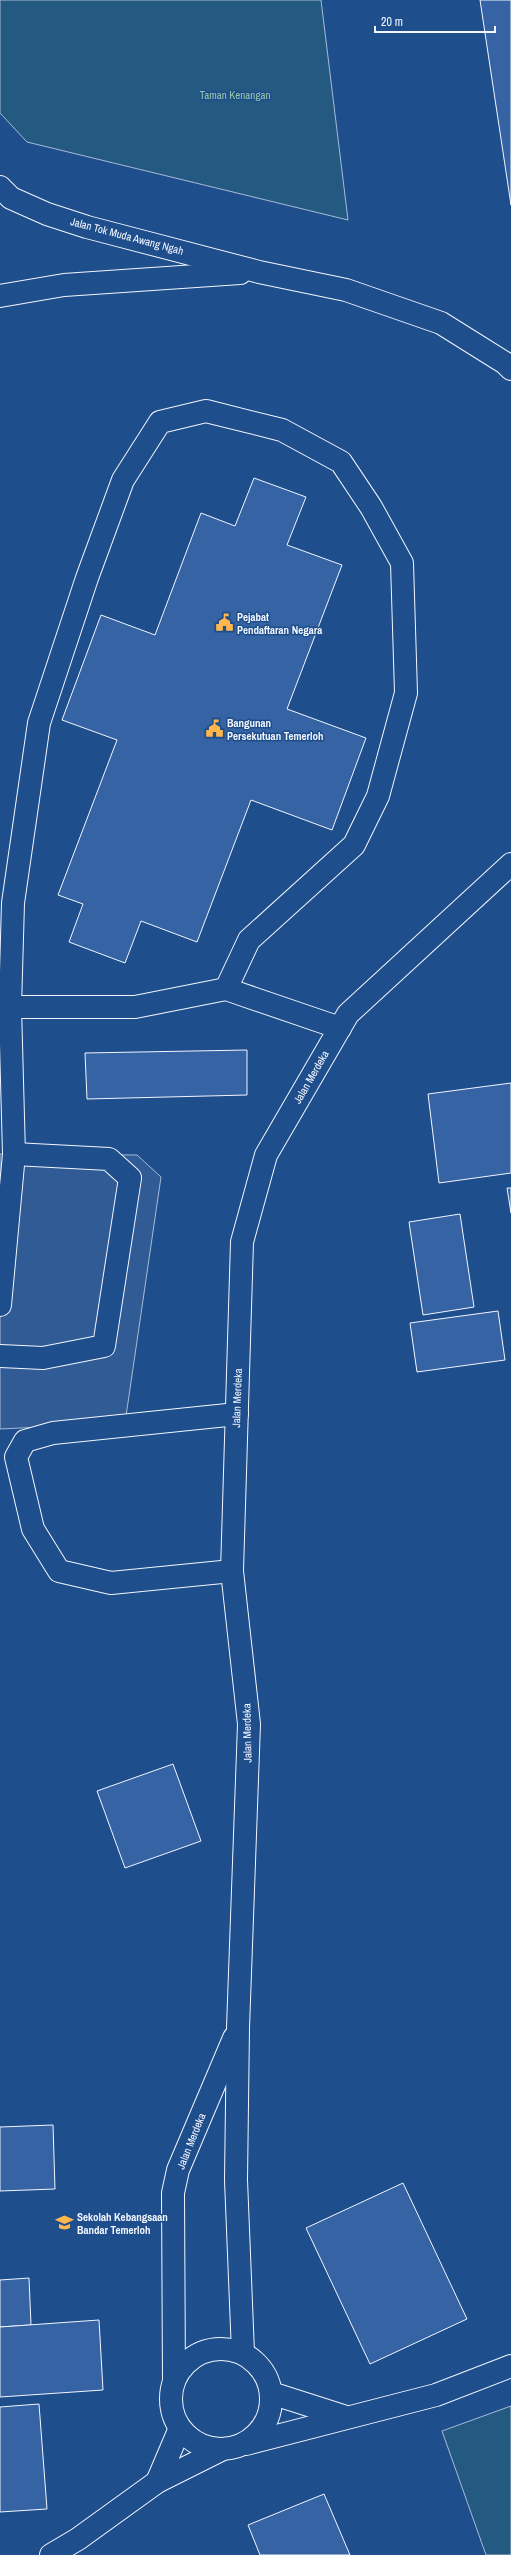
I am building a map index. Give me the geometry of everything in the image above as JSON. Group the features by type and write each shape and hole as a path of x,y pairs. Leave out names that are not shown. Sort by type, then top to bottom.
{"street":[{"name":"Jalan Tok Muda Awang Ngah","path":"0,187 11,198 47,214 260,272 346,290 441,323 505,363 511,369"},
{"name":"Jalan Tok Muda Awang Ngah","path":"0,296 64,285 260,272"},
{"path":"0,1305 14,1154 10,1007 13,903 39,723 84,585 123,480 160,422 206,411 282,430 341,462 371,507 402,563 406,693 378,796 354,845 249,940 226,989"},
{"name":"Jalan Merdeka","path":"243,2354 236,2180 238,2028 249,1724 232,1572 242,1242 266,1155 348,1014 511,864"},
{"path":"10,1007 135,1007 226,989 340,1028"},
{"path":"0,1356 43,1358 104,1346 130,1178 109,1159 14,1154"},
{"path":"232,1572 111,1583 59,1571 33,1529 16,1457 25,1441 53,1433 237,1414"},
{"name":"Jalan Merdeka","path":"174,2381 173,2193 178,2170 238,2028"},
{"path":"51,2555 78,2539 157,2482 231,2447 254,2437 265,2424 271,2409 272,2393 267,2377 257,2363 243,2354 224,2349 204,2352 191,2358 181,2368 174,2381 171,2397 173,2413 180,2428 191,2440 206,2447 231,2447 346,2416 436,2395 511,2366"},
{"path":"272,2393 346,2416"},
{"path":"157,2482 180,2428"}],"green space":[{"name":"Taman Kenangan","path":"0,0 321,0 348,220 27,142 0,113"},
{"path":"511,2406 511,2555 486,2555 442,2431"}],"shaded area":[{"path":"0,1154 137,1155 161,1177 125,1423 0,1429"}],"building":[{"path":"480,0 511,0 511,205"},
{"name":"Bangunan Persekutuan Temerloh","path":"254,478 306,497 287,545 342,565 287,709 366,738 332,830 251,800 197,942 141,921 125,963 69,942 83,904 58,895 117,740 62,720 101,615 155,635 201,513 235,526"},
{"path":"247,1050 247,1095 87,1099 85,1053"},
{"path":"511,1083 511,1173 439,1183 428,1094"},
{"path":"507,1188 511,1188 511,1213"},
{"path":"460,1214 474,1307 423,1315 409,1222"},
{"path":"498,1311 505,1360 417,1372 410,1323"},
{"path":"173,1764 201,1841 125,1868 97,1791"},
{"path":"53,2125 55,2189 0,2191 0,2127"},
{"path":"403,2183 467,2319 370,2364 306,2228"},
{"path":"29,2278 31,2325 0,2327 0,2280"},
{"path":"99,2320 103,2390 0,2397 0,2327"},
{"path":"39,2404 47,2509 0,2512 0,2407"},
{"path":"324,2494 350,2555 260,2555 248,2525"}],"place":[{"name":"Pejabat Pendaftaran Negara","path":"224,623"},
{"name":"Bangunan Persekutuan Temerloh","path":"214,729"},
{"name":"Sekolah Kebangsaan Bandar Temerloh","path":"64,2223"}]}
